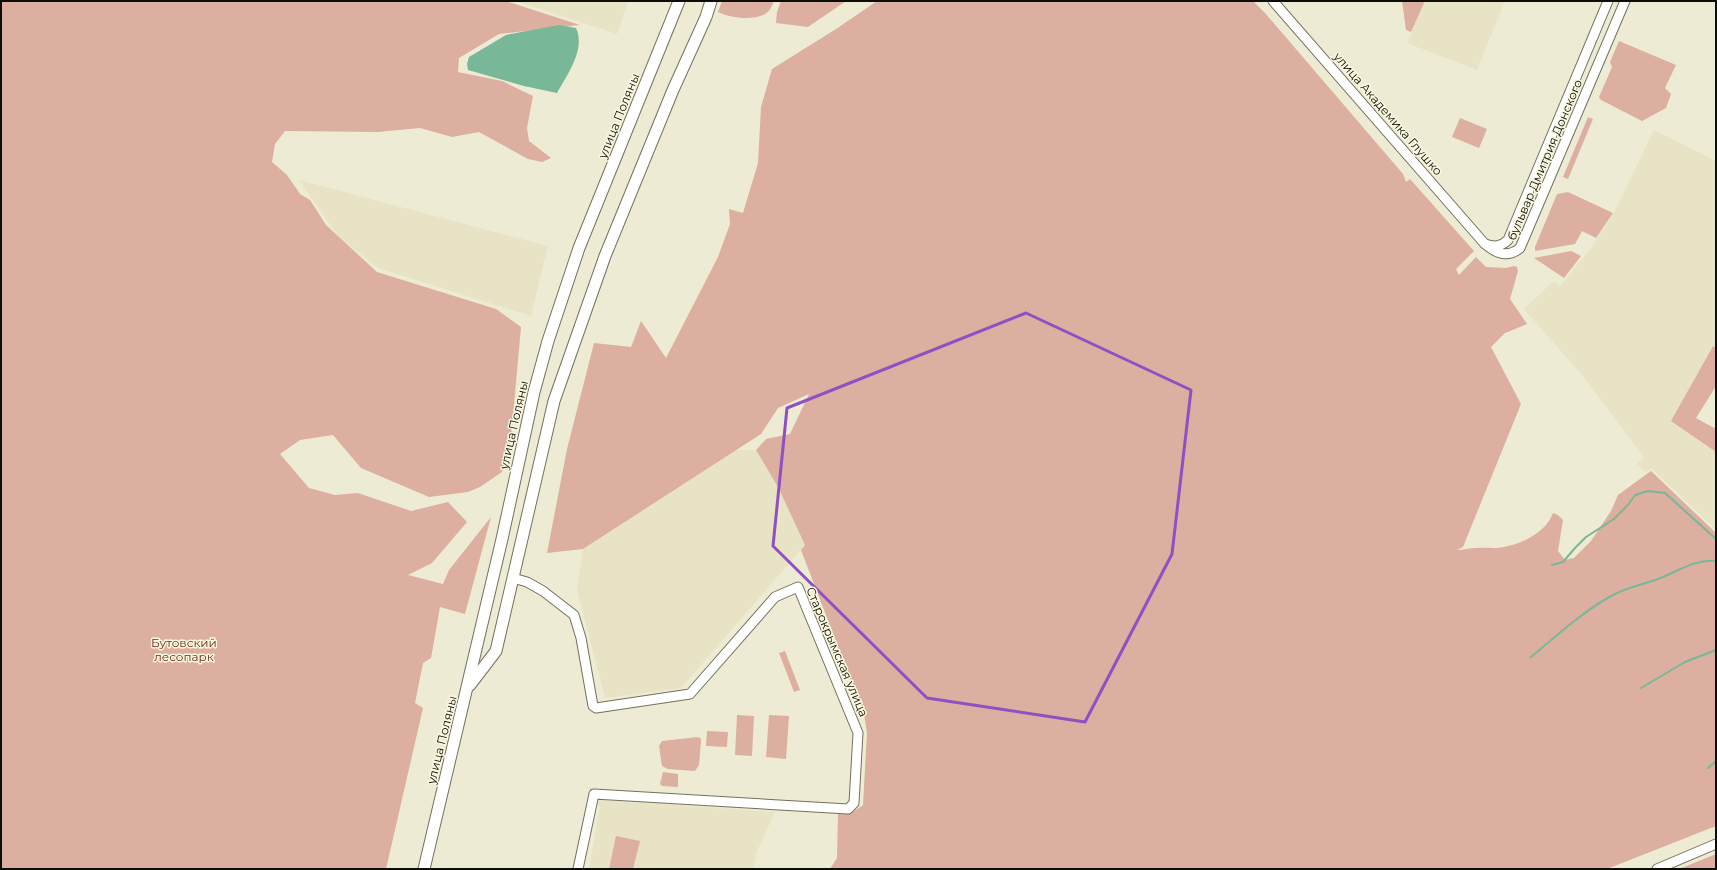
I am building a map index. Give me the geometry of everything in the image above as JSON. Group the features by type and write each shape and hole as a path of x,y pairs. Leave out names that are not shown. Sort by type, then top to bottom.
{"main road":[{"name":"улица Поляны","path":"424,869 468,689 534,392 548,341 579,248 679,1"},
{"path":"468,689 496,651 554,402 576,337 605,256 673,90 706,18 712,1"}],"street":[{"name":"улица Академика Глушко","path":"1273,1 1484,243"},
{"name":"бульвар Дмитрия Донского","path":"1484,243 1493,246 1504,245 1508,240 1608,1"},
{"name":"бульвар Дмитрия Донского","path":"1484,243 1498,254 1516,252 1520,248 1552,177 1625,1"},
{"path":"1514,227 1513,236 1516,252"},
{"name":"Старокрымская улица","path":"513,578 527,582 543,591 574,615 581,638 593,706 596,708 690,694 775,597 798,587 858,733 854,803 848,809 594,794 578,869"},
{"path":"1657,869 1716,844"}],"highlighted area":[{"path":"1026,313 1191,390 1172,554 1085,722 927,698 773,546 787,408"}],"shaded area":[{"path":"516,1 628,1 617,34"},
{"path":"1425,1 1505,1 1477,70 1407,43"},
{"path":"559,25 576,28 579,44 574,62 557,93 524,86 468,70 467,64 469,57 506,35"},
{"path":"1654,130 1716,161 1716,348 1712,346 1672,421 1716,452 1716,530 1651,468 1646,472 1637,464 1644,457 1582,375 1524,309 1554,281 1560,286 1590,249 1614,213"},
{"path":"299,180 548,246 531,316 378,268 339,237"},
{"path":"736,450 756,450 778,487 805,545 681,688 605,698 577,589 583,549"},
{"path":"602,800 775,812 757,851 753,869 589,869 600,807 598,803"}],"green space":[{"name":"Бутовский лесопарк","path":"1,1 506,1 580,25 499,34 459,58 458,72 502,81 533,96 527,128 529,141 551,158 542,162 528,159 479,132 452,137 420,128 378,132 285,131 275,144 272,162 287,175 300,194 310,200 326,225 377,272 496,309 521,327 511,438 502,472 480,487 468,492 429,497 361,468 333,435 300,440 280,454 309,488 335,495 358,493 411,511 448,502 467,522 432,563 408,575 443,584 449,570 491,517 465,614 440,607 431,658 423,663 415,703 423,708 386,869 1,869"},
{"path":"722,1 774,1 770,10 765,14 742,18 729,16 718,12"},
{"path":"781,1 846,1 808,27 776,23 777,12"},
{"path":"877,1 1253,1 1265,13 1403,174 1406,182 1410,179 1474,251 1456,269 1459,275 1476,257 1486,267 1517,267 1518,271 1510,299 1527,324 1505,333 1491,347 1521,404 1463,547 1457,550 1501,548 1519,543 1540,531 1550,520 1553,513 1558,515 1563,520 1558,551 1565,560 1574,558 1591,541 1611,511 1618,495 1651,471 1716,533 1716,826 1607,869 830,869 837,858 838,813 850,814 863,805 867,733 864,714 801,550 805,545 778,487 756,450 766,439 790,434 809,394 778,408 761,434 583,549 547,553 567,449 594,343 631,347 641,321 666,358 718,257 730,224 729,209 743,213 758,163 761,107 772,69 836,29"},
{"path":"1402,1 1425,1 1411,32 1406,30"},
{"path":"1619,41 1676,65 1665,88 1671,94 1666,108 1642,121 1601,100 1599,97 1612,67 1610,62"},
{"path":"1588,117 1593,119 1568,179 1563,177"},
{"path":"1460,118 1487,129 1479,148 1452,137"},
{"path":"1568,192 1613,213 1596,238 1582,231 1575,244 1535,251 1535,247 1557,194"},
{"path":"1571,251 1581,256 1564,278 1534,258"},
{"path":"1713,346 1716,348 1716,386 1696,418 1716,429 1716,452 1671,421"},
{"path":"785,651 800,690 794,692 779,653"},
{"path":"737,715 754,716 752,756 735,755"},
{"path":"769,715 789,716 786,759 766,757"},
{"path":"707,731 728,732 727,747 706,746"},
{"path":"698,737 701,739 699,765 695,771 668,769 662,766 659,746 662,741"},
{"path":"663,772 678,774 678,787 662,786 660,784"},
{"path":"616,836 640,841 633,869 609,869"},
{"path":"1716,854 1716,869 1679,869"}],"waterway":[{"path":"1552,565 1563,562 1586,537 1614,519 1628,505 1635,495 1648,491 1665,493 1716,539"},
{"path":"1531,657 1582,615 1615,594 1631,587 1658,579 1693,564 1716,561"},
{"path":"1641,688 1685,662 1716,650"},
{"path":"1708,768 1716,761"}]}
